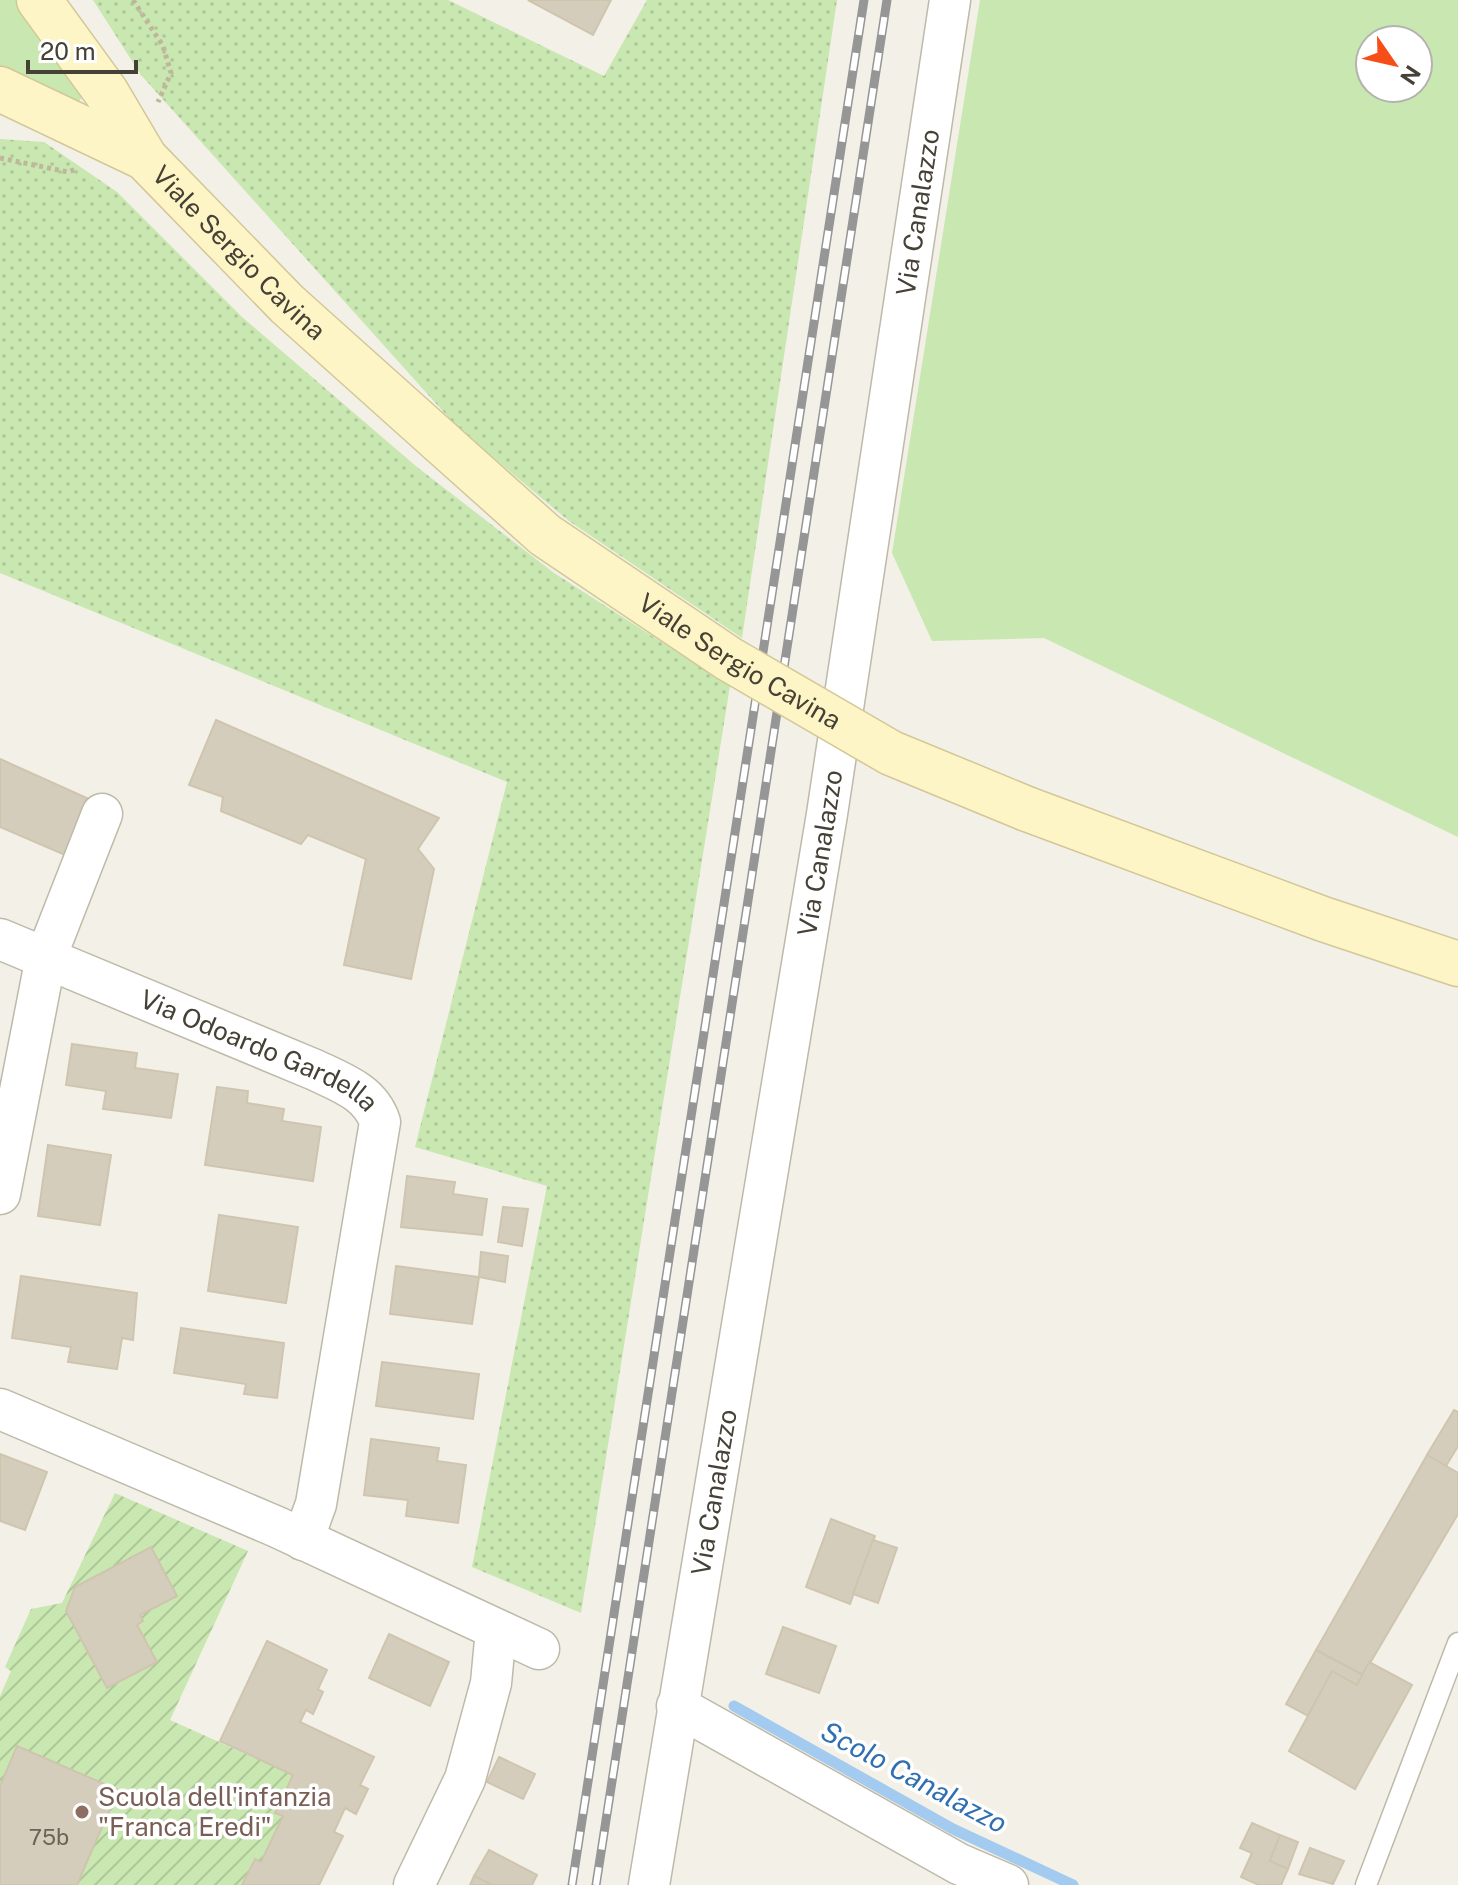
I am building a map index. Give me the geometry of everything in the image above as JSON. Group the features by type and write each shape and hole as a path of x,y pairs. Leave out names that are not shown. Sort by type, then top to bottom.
{"street":[{"name":"Viale Sergio Cavina","path":"39,0 106,92 145,158 287,304 545,535 729,659 891,753 1027,809 1323,919 1458,964"},
{"name":"Via Canalazzo","path":"649,1885 827,814 950,0"},
{"name":"Viale Sergio Cavina","path":"0,89 145,158"},
{"path":"0,110 54,114"},
{"path":"0,1194 46,957 102,814"},
{"name":"Via Odoardo Gardella","path":"0,939 315,1070 357,1090 375,1108 380,1122 365,1214 316,1504 303,1540"},
{"path":"0,1409 112,1454 539,1649"},
{"path":"414,1885 465,1779 491,1683 496,1630"},
{"path":"677,1706 959,1864 1008,1885"}],"lane":[{"path":"1366,1885 1458,1643"}],"path":[{"path":"133,0 163,46 171,73 157,106"},
{"path":"0,158 68,172 85,165"}],"green space":[{"path":"0,0 16,0 82,97 76,106 41,83 0,67"},
{"path":"93,0 448,0 604,76 647,0 837,0 742,638 569,521 458,428 141,75"},
{"path":"980,0 1458,0 1458,837 1044,638 932,641 892,553"},
{"path":"0,139 44,142 117,192 242,317 417,467 554,573 730,686 581,1613 472,1567 547,1186 415,1147 507,782 0,573"},
{"path":"115,1493 248,1551 170,1720 293,1775 276,1813 283,1816 261,1862 254,1859 242,1885 0,1885 0,1696 11,1671 5,1667 31,1609 62,1603"}],"building":[{"path":"528,0 611,0 593,35"},
{"path":"216,720 439,818 418,849 434,869 411,979 344,965 366,859 308,835 301,844 221,811 223,797 189,785"},
{"path":"0,759 89,799 65,855 0,827"},
{"path":"72,1044 137,1053 135,1068 178,1074 171,1118 103,1109 106,1091 66,1085"},
{"path":"217,1087 248,1091 247,1103 284,1109 282,1121 321,1127 313,1181 205,1165"},
{"path":"48,1145 111,1155 100,1225 38,1216"},
{"path":"407,1176 455,1182 453,1194 487,1199 482,1235 401,1227"},
{"path":"503,1207 528,1209 522,1246 498,1242"},
{"path":"219,1215 298,1227 286,1303 208,1291"},
{"path":"481,1252 508,1256 505,1282 479,1277"},
{"path":"396,1266 479,1277 472,1324 390,1314"},
{"path":"21,1276 137,1293 133,1340 122,1338 117,1369 68,1362 71,1347 12,1338"},
{"path":"181,1328 284,1343 277,1398 244,1394 246,1384 174,1373"},
{"path":"382,1362 479,1374 473,1419 376,1406"},
{"path":"1454,1410 1458,1412 1458,1446 1446,1466 1427,1455"},
{"path":"371,1439 439,1448 437,1461 466,1465 458,1523 406,1516 408,1500 364,1495"},
{"path":"0,1454 47,1472 25,1530 0,1521"},
{"path":"1427,1455 1458,1473 1458,1514 1363,1675 1316,1650"},
{"path":"831,1519 875,1536 850,1604 806,1587"},
{"path":"873,1540 897,1548 878,1603 853,1594"},
{"path":"151,1547 177,1596 140,1615 143,1621 137,1625 157,1662 107,1688 66,1611 75,1587"},
{"path":"783,1627 836,1646 819,1693 766,1674"},
{"path":"389,1634 449,1662 430,1706 369,1678"},
{"path":"267,1641 327,1670 318,1689 323,1692 313,1714 306,1710 300,1722 374,1757 360,1785 368,1789 356,1814 345,1808 334,1832 343,1836 319,1885 242,1885 255,1859 261,1862 283,1816 275,1813 293,1775 220,1741"},
{"path":"1316,1650 1363,1675 1357,1685 1332,1671 1308,1716 1286,1704"},
{"path":"1369,1662 1412,1685 1355,1789 1289,1751 1332,1671 1357,1685"},
{"path":"17,1746 118,1790 77,1885 0,1885 0,1786"},
{"path":"499,1757 535,1774 523,1799 487,1782"},
{"path":"1252,1823 1280,1835 1270,1861 1288,1869 1281,1885 1259,1885 1241,1877 1252,1853 1240,1848"},
{"path":"1280,1835 1298,1842 1288,1869 1270,1861"},
{"path":"1310,1848 1344,1861 1333,1884 1299,1874"},
{"path":"489,1850 537,1875 532,1885 492,1885 474,1876"},
{"path":"474,1876 492,1885 470,1885"}],"waterway":[{"name":"Scolo Canalazzo","path":"734,1706 953,1829 1073,1885"}],"railway":[{"path":"572,1885 864,0"},
{"path":"596,1885 887,0"}],"place":[{"name":"Scuola dell'infanzia \"Franca Eredi\"","path":"82,1812"}]}
